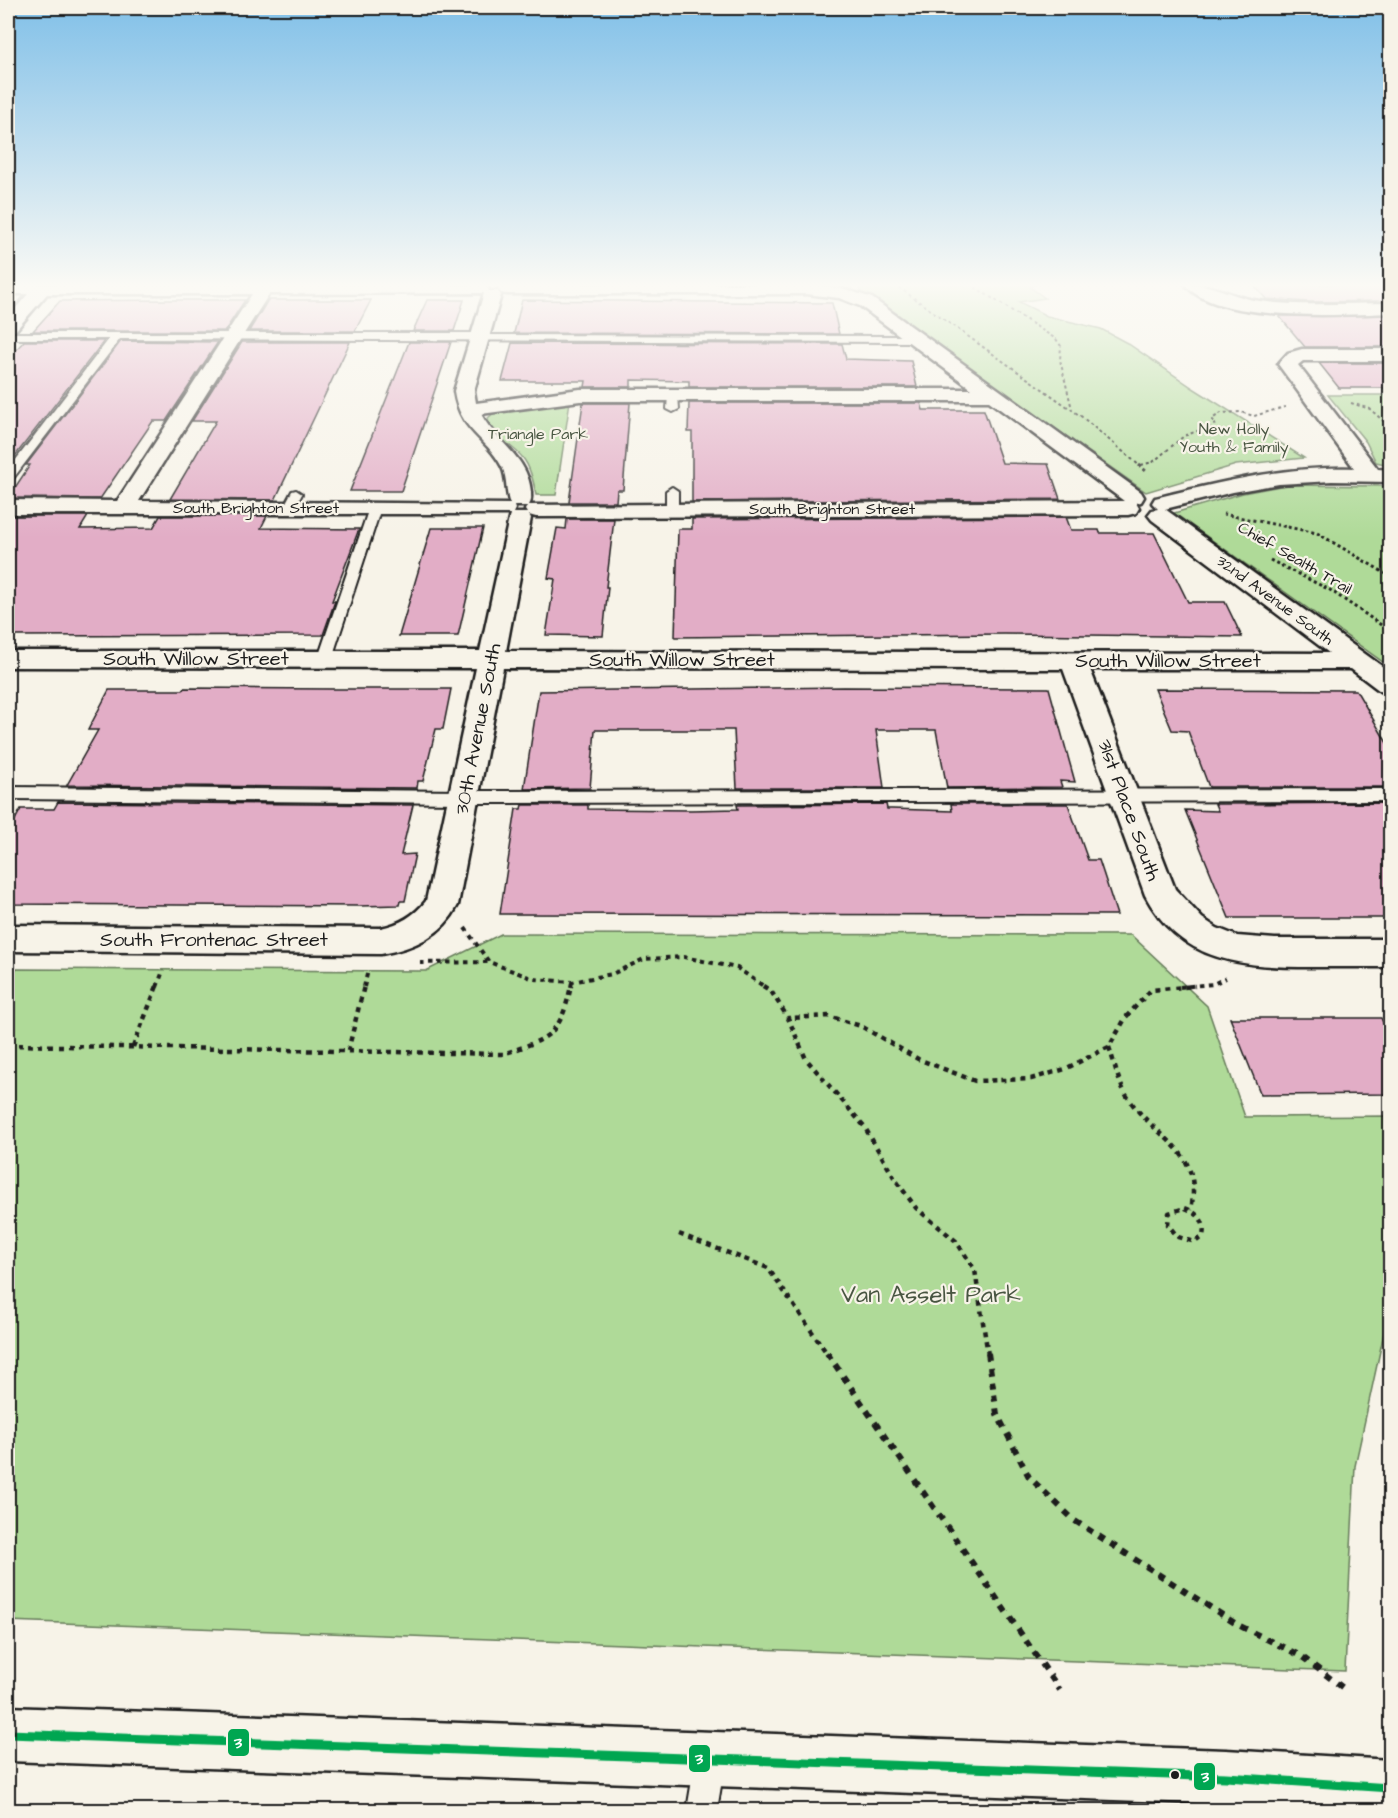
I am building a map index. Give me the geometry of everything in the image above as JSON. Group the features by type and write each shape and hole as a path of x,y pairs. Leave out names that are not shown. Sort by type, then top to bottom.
{"street":[{"path":"124,507 214,369"},
{"path":"471,369 464,391 468,410 580,395 673,402 991,395"},
{"path":"956,369 1130,503 1142,516 1213,489 1267,479 1296,476 1381,476"},
{"path":"1291,369 1315,401 1381,476"},
{"name":"30th Avenue South","path":"442,905 520,510 521,485 514,465 475,422 468,410"},
{"name":"South Brighton Street","path":"8,507 124,507 293,501 375,508 520,510 672,500 1130,503"},
{"name":"32nd Avenue South","path":"1161,509 1390,685"},
{"name":"South Willow Street","path":"8,659 1357,661"},
{"name":"31st Place South","path":"1074,661 1161,895 1185,925 1225,946"},
{"name":"South Frontenac Street","path":"8,938 381,941 404,938 418,930 433,918 442,905"},
{"path":"1225,946 1249,953 1390,953"},
{"path":"8,1734 711,1757 1226,1777 1390,1788"}],"lane":[{"path":"8,477 91,369"},
{"path":"325,658 375,508"},
{"path":"8,793 465,797 1390,795"},
{"path":"702,1810 711,1757"}],"path":[{"path":"1014,369 1072,410 1141,465 1153,480"},
{"path":"1062,369 1072,410"},
{"path":"1141,465 1153,462 1184,436 1216,424 1212,420 1221,413 1240,412 1254,416 1302,402 1315,401"},
{"path":"1221,514 1317,533 1390,576"},
{"name":"Chief Sealth Trail","path":"1263,556 1330,590 1390,631"},
{"path":"442,905 468,931 489,962 534,979 572,982 612,974 644,958 684,957 737,968 771,991 788,1018 806,1059 864,1126 895,1179 916,1208 956,1241 975,1270 997,1414 1029,1477 1075,1521 1238,1625 1301,1656 1346,1690"},
{"path":"788,1018 828,1016 861,1026 918,1059 975,1081 1030,1079 1065,1069 1109,1047 1126,1017 1150,990 1213,984 1226,980 1225,946"},
{"path":"133,1047 165,964"},
{"path":"348,1051 370,964"},
{"path":"8,1045 503,1054 548,1038 564,1018 572,982"},
{"path":"1109,1047 1128,1098 1149,1123 1182,1154 1193,1170 1196,1194 1191,1210"},
{"path":"1174,1209 1191,1210 1201,1218 1204,1225 1203,1236 1195,1242 1183,1241 1177,1237 1167,1222 1168,1216 1174,1209"},
{"path":"679,1234 768,1268 1060,1690"}],"green space":[{"name":"New Holly Youth & Family","path":"970,369 1165,369 1304,458 1236,465 1146,492"},
{"path":"1328,395 1390,395 1390,465 1376,462 1366,442"},
{"name":"Triangle Park","path":"570,401 556,495 536,495 526,462 493,429 488,418 495,412"},
{"path":"1286,485 1382,486 1390,491 1390,667 1174,513 1243,493"},
{"name":"Van Asselt Park","path":"501,934 1131,935 1207,1006 1245,1117 1390,1116 1390,1318 1385,1328 1355,1466 1345,1671 8,1621 8,969 426,971"}],"building":[{"path":"8,369 82,369 8,465"},
{"path":"100,369 200,369 166,421 153,421 100,499 8,498 30,465 26,465"},
{"path":"225,369 337,369 275,500 170,499 216,421 192,421"},
{"path":"398,369 442,369 401,491 350,491"},
{"path":"505,369 913,369 917,387 689,387 689,381 631,380 631,387 585,387 586,381 502,381"},
{"path":"1324,369 1390,369 1390,388 1339,388"},
{"path":"583,403 630,403 623,490 617,490 616,502 569,502"},
{"path":"689,403 921,403 923,410 984,410 1002,463 1048,464 1060,499 692,502 692,432 688,432"},
{"path":"8,516 88,516 80,529 153,528 160,516 267,516 261,528 359,529 332,601 335,601 323,635 8,636"},
{"path":"1066,517 1071,530 1099,530 1100,533 1154,533 1188,602 1225,602 1242,637 1004,634 675,637 678,529 692,529 692,519"},
{"path":"567,519 614,519 603,636 546,635 555,579 548,578 557,528 566,529"},
{"path":"431,528 483,528 458,636 399,636"},
{"path":"843,687 1049,688 1075,782 1060,781 1062,787 947,788 936,730 876,730 884,788 737,788 734,730 595,730 590,788 524,789 539,691"},
{"path":"184,688 451,689 443,729 436,729 423,781 418,781 417,788 67,785 98,730 88,730 109,690 183,690"},
{"path":"1155,689 1356,690 1390,748 1390,787 1209,787 1188,731 1172,730"},
{"path":"58,802 413,805 401,855 415,854 405,901 400,901 399,905 359,906 8,904 8,833 21,809 54,809"},
{"path":"1390,803 1390,918 1229,918 1185,810 1218,811 1215,804"},
{"path":"886,804 887,809 952,811 951,804 1068,804 1088,860 1099,860 1117,915 500,914 516,809 521,809 522,805 588,805 588,809 691,810 738,809 737,805"},
{"path":"1230,1018 1381,1018 1390,1038 1390,1094 1261,1095"}],"transit line":[{"name":"3","path":"8,1734 1226,1777 1390,1788"}]}
